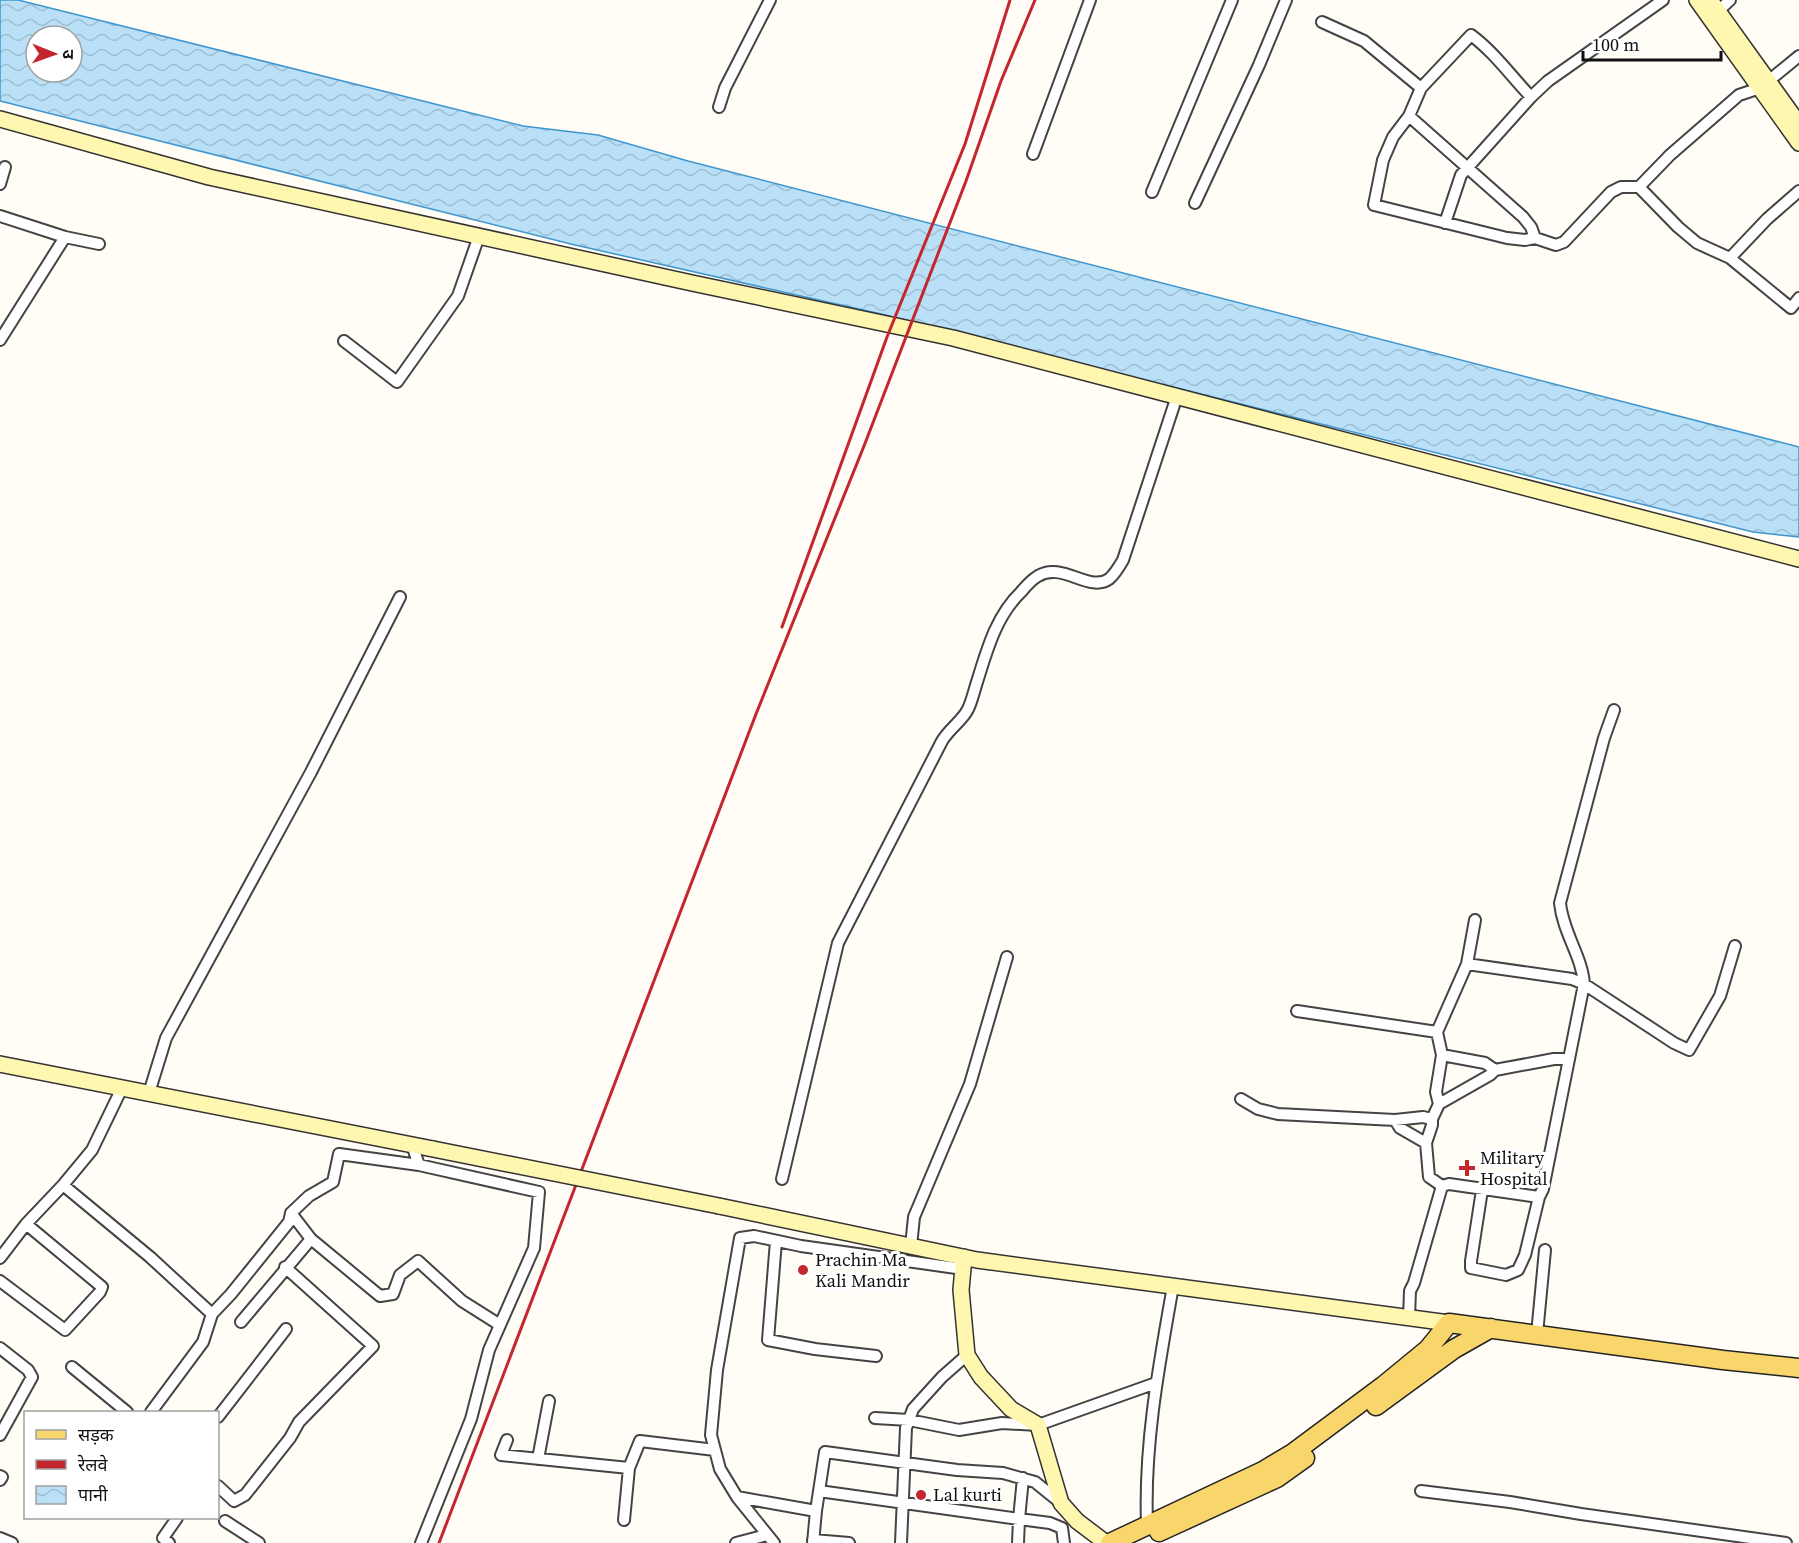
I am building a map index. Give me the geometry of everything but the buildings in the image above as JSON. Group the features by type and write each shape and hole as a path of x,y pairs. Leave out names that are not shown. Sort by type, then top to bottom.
{"main road":[{"path":"1108,1543 1263,1471 1293,1453 1428,1349 1449,1323 1799,1368"},
{"path":"1137,1543 1277,1478 1454,1349 1491,1328"}],"street":[{"path":"719,108 725,88 770,0"},
{"path":"1033,154 1090,0"},
{"path":"1152,192 1232,0"},
{"path":"1195,203 1259,65 1286,0"},
{"path":"1445,223 1461,175 1531,97 1548,81 1663,0"},
{"path":"1696,0 1713,10 1764,85 1799,143"},
{"path":"1713,10 1730,0"},
{"path":"1322,22 1364,41 1421,88"},
{"path":"1531,97 1503,68 1487,46 1472,35 1421,88 1409,116 1393,137 1383,160 1374,206 1507,238 1525,240 1534,238 1556,245 1564,242 1611,192 1621,187 1639,187 1697,243 1730,258 1791,308 1799,298"},
{"path":"1639,187 1670,155 1739,95 1764,85 1799,56"},
{"path":"1764,85 1799,124"},
{"path":"1409,116 1523,217 1531,227 1534,238"},
{"path":"0,119 209,177 953,338 1799,560"},
{"path":"0,184 5,167"},
{"path":"1730,258 1767,219 1799,191"},
{"path":"0,216 64,237 99,244"},
{"path":"344,341 397,382 458,296 479,236"},
{"path":"0,340 64,237"},
{"path":"782,1179 838,943 942,741 968,710 995,627 1016,597 1036,576 1056,571 1090,582 1098,582 1107,580 1114,574 1123,560 1177,396"},
{"path":"149,1093 166,1038 311,772 400,597"},
{"path":"1482,1190 1471,1261 1472,1268 1506,1275 1518,1270 1525,1255 1543,1189 1584,984 1583,973 1562,921 1560,903 1604,738 1614,710"},
{"path":"1442,1186 1429,1177 1426,1143 1438,1104 1436,1092 1442,1055 1437,1032 1467,964 1475,920"},
{"path":"1467,964 1572,979 1584,984 1674,1043 1689,1050 1720,996 1735,946"},
{"path":"911,1246 914,1217 970,1084 1007,957"},
{"path":"1297,1011 1437,1032"},
{"path":"1442,1055 1485,1063 1495,1070"},
{"path":"1438,1104 1495,1070 1554,1059 1569,1059"},
{"path":"0,1064 718,1206 911,1246 963,1263"},
{"path":"0,1258 26,1224 92,1150 122,1088"},
{"path":"1241,1099 1258,1109 1278,1114 1395,1120 1423,1117 1432,1119"},
{"path":"1395,1120 1400,1128 1426,1143"},
{"path":"412,1144 419,1165"},
{"path":"152,1411 203,1342 212,1314 289,1222 291,1213 309,1196 333,1182 339,1154 419,1165 539,1192 534,1248 489,1350 471,1419 421,1543"},
{"path":"1442,1186 1449,1184 1539,1197"},
{"path":"63,1185 150,1257 212,1314"},
{"path":"1409,1317 1410,1291 1442,1186"},
{"path":"291,1213 311,1239 380,1296 393,1294 400,1275 418,1261 462,1301 500,1325"},
{"path":"0,1281 65,1330 100,1292 102,1287 26,1224"},
{"path":"771,1539 737,1497 720,1468 711,1435 717,1370 740,1238 754,1236 776,1241 1173,1286 1449,1323"},
{"path":"241,1322 285,1267 311,1239"},
{"path":"776,1241 768,1340 815,1349 876,1356"},
{"path":"1538,1334 1545,1250"},
{"path":"963,1263 962,1299 967,1355 981,1377 1011,1409 1038,1425 1061,1503"},
{"path":"219,1487 234,1501 245,1495 290,1438 299,1422 373,1346 285,1267"},
{"path":"1147,1524 1146,1475 1156,1383 1173,1286"},
{"path":"219,1416 286,1329"},
{"path":"0,1348 28,1370 32,1377 0,1435"},
{"path":"901,1543 906,1428 913,1409 934,1385 967,1355"},
{"path":"72,1366 125,1411"},
{"path":"875,1418 909,1420 959,1430 1002,1423 1038,1425 1156,1383"},
{"path":"538,1459 549,1401"},
{"path":"507,1440 501,1455 629,1468"},
{"path":"624,1520 629,1468 640,1441 715,1450"},
{"path":"849,1543 813,1542 825,1452 957,1470 1003,1473 1023,1478 1035,1482 1061,1503 1077,1521 1108,1543"},
{"path":"1018,1543 1023,1478"},
{"path":"819,1491 1050,1523 1062,1528 1063,1538"},
{"path":"1421,1491 1786,1543"},
{"path":"737,1497 816,1511"},
{"path":"164,1542 176,1519"},
{"path":"225,1521 259,1543"},
{"path":"1063,1538 1077,1521"},
{"path":"0,1538 12,1543"},
{"path":"736,1543 771,1539"}],"water":[{"path":"0,0 18,0 523,126 598,135 688,161 1799,447 1799,537 1753,532 881,314 575,245 0,101"}],"railway":[{"path":"782,627 887,337 965,144 1010,0"},
{"path":"439,1543 756,714 864,446 966,181 1001,81 1035,0"}],"place":[{"name":"Military Hospital","path":"1467,1168"},
{"name":"Prachin Ma Kali Mandir","path":"803,1270"},
{"name":"Lal kurti","path":"921,1495"}]}
